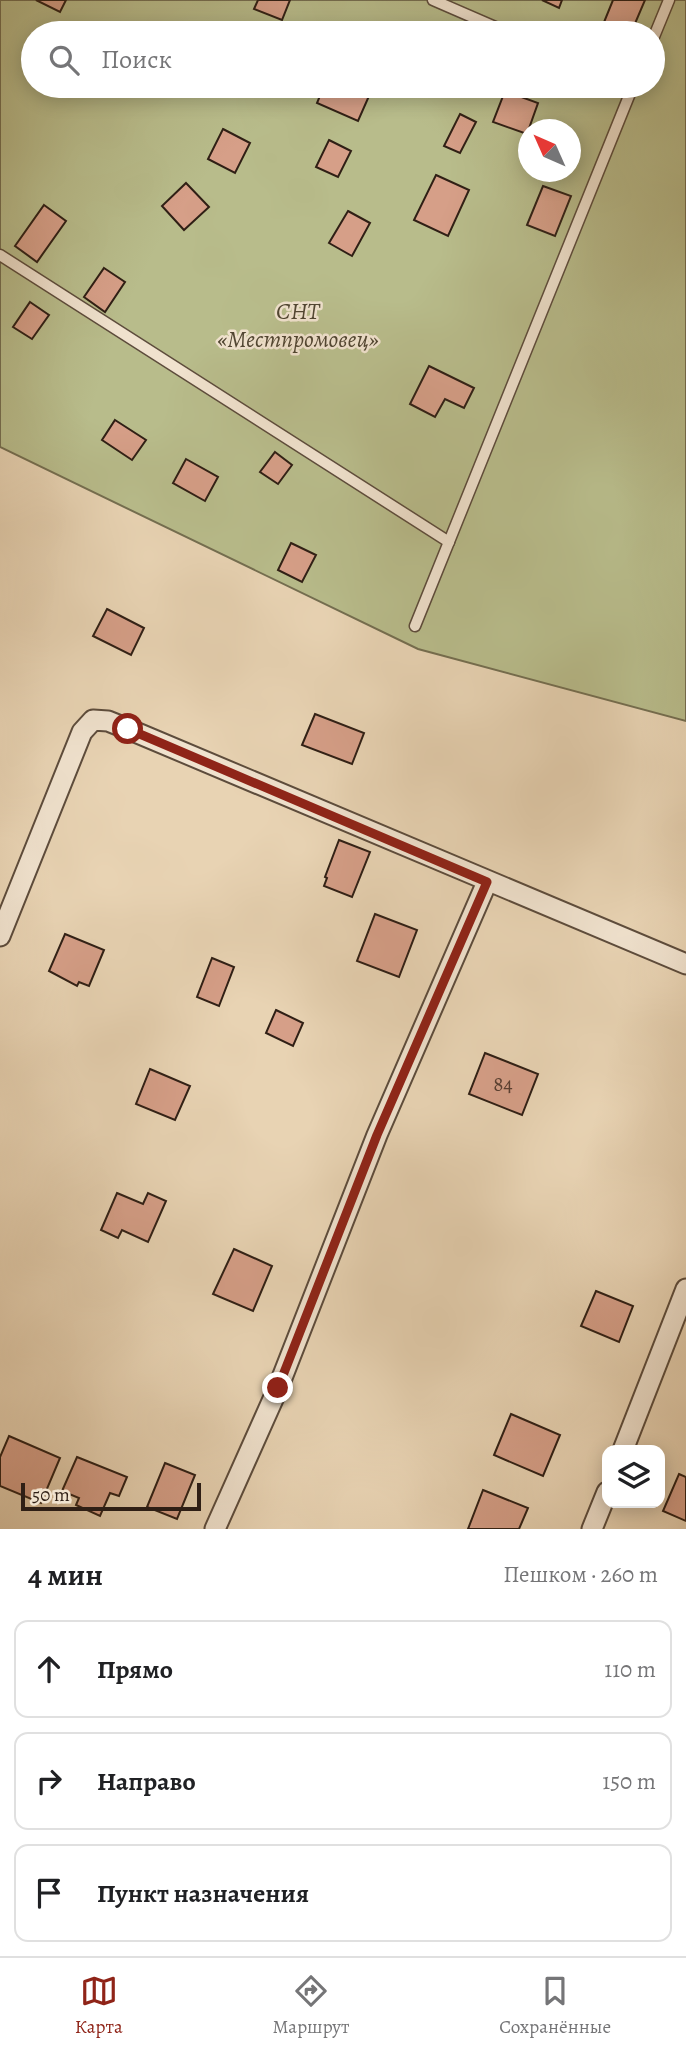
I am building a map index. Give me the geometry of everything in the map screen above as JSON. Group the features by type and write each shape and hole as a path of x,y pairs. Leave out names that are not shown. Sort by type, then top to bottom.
{"street":[{"path":"0,936 82,732 93,720 108,721 686,964"},
{"path":"215,1529 278,1388 377,1135 487,882"},
{"path":"625,1445 686,1289"},
{"path":"592,1529 602,1504"}],"lane":[{"path":"433,0 481,21"},
{"path":"660,21 669,0"},
{"path":"415,626 626,98"},
{"path":"0,256 449,542"}],"green space":[{"name":"СНТ «Местпромовец»","path":"0,0 686,0 686,721 418,649 0,447"}],"building":[{"path":"36,0 66,0 60,12"},
{"path":"258,0 290,0 282,20 254,9"},
{"path":"542,0 562,0 559,8"},
{"path":"613,0 645,0 636,21 604,21"},
{"path":"319,98 368,98 358,121 317,103"},
{"path":"502,98 524,98 538,103 532,119 518,119 518,131 493,122"},
{"path":"460,114 476,122 460,153 444,146"},
{"path":"223,129 250,143 235,173 208,159"},
{"path":"329,140 351,151 338,177 316,167"},
{"path":"436,175 469,190 448,236 414,220"},
{"path":"186,183 209,207 184,230 162,206"},
{"path":"543,186 571,196 555,236 527,225"},
{"path":"44,205 66,221 37,262 15,246"},
{"path":"348,211 370,223 352,256 329,243"},
{"path":"104,268 125,282 105,312 84,297"},
{"path":"30,302 49,315 32,339 13,327"},
{"path":"429,366 474,388 464,408 445,399 435,417 410,404"},
{"path":"115,420 146,440 132,460 102,440"},
{"path":"275,452 292,465 278,484 260,472"},
{"path":"186,459 218,477 205,501 173,483"},
{"path":"291,543 316,555 302,582 278,570"},
{"path":"107,609 144,628 131,655 93,636"},
{"path":"315,714 364,733 352,764 302,745"},
{"path":"339,840 370,852 352,897 324,886"},
{"path":"375,914 417,930 399,977 357,961"},
{"path":"65,934 104,950 89,986 79,982 77,986 49,971"},
{"path":"212,958 234,967 219,1006 197,997"},
{"path":"276,1010 303,1023 293,1046 266,1033"},
{"path":"485,1053 538,1074 522,1115 469,1094"},
{"path":"150,1069 190,1086 175,1120 136,1104"},
{"path":"117,1193 143,1204 148,1193 166,1201 148,1242 122,1230 118,1238 101,1230"},
{"path":"234,1249 272,1266 253,1311 213,1294"},
{"path":"596,1291 633,1306 619,1342 581,1326"},
{"path":"511,1414 560,1435 543,1476 494,1455"},
{"path":"9,1436 60,1458 41,1503 0,1486 0,1457"},
{"path":"77,1457 127,1477 119,1496 110,1493 100,1516 76,1505 79,1498 62,1491"},
{"path":"165,1463 195,1475 177,1519 147,1507"},
{"path":"679,1474 686,1477 686,1521 663,1511"},
{"path":"483,1490 528,1508 519,1529 468,1529"}],"route":[{"path":"128,729 487,882 377,1135 278,1388"}]}
